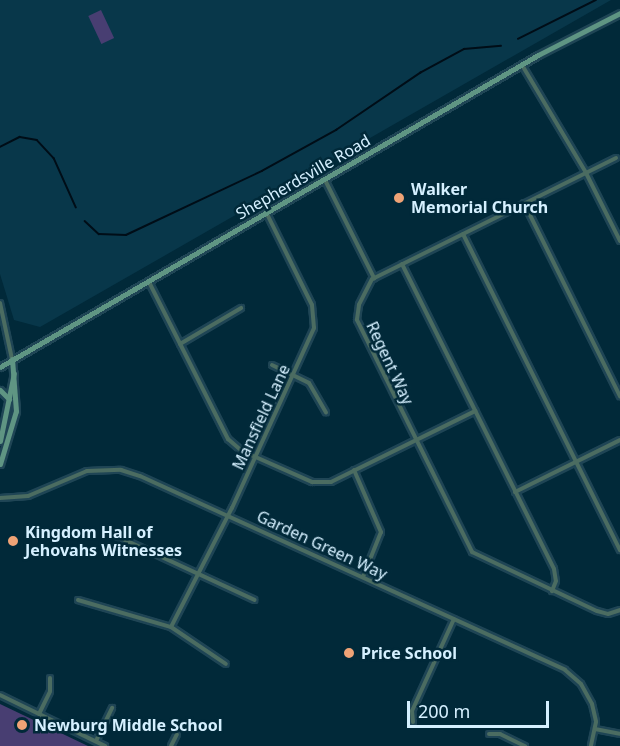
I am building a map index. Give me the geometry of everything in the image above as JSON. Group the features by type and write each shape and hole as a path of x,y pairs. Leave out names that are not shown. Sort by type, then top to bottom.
{"main road":[{"name":"Shepherdsville Road","path":"0,367 522,64 620,13"},
{"path":"0,464 15,423 12,359"},
{"path":"0,441 14,373"},
{"path":"0,390 9,401"}],"street":[{"path":"522,64 586,173 620,241"},
{"path":"325,180 374,278 616,158"},
{"path":"524,203 620,396"},
{"name":"Mansfield Lane","path":"171,627 228,516 313,332 315,316 267,214"},
{"path":"463,234 620,549"},
{"path":"402,264 554,569 556,581 552,591 603,614 620,610"},
{"name":"Regent Way","path":"374,278 359,305 358,324 414,441 475,554 552,591"},
{"path":"149,282 228,439 256,457 321,484 474,411"},
{"path":"0,303 12,359"},
{"path":"180,344 241,309"},
{"path":"272,365 311,385 326,412"},
{"path":"515,492 620,440"},
{"name":"Garden Green Way","path":"0,498 20,499 77,473 113,469 140,476 570,673 589,697 595,729"},
{"path":"354,470 381,532 363,577"},
{"path":"112,534 255,600"},
{"path":"78,600 171,627 226,664"},
{"path":"413,722 412,711 454,619"},
{"path":"39,714 50,691 50,678"},
{"path":"0,695 105,746"},
{"path":"96,741 112,708"},
{"path":"591,746 595,729 620,734"},
{"path":"171,746 177,734"},
{"path":"489,734 500,734 525,746"}],"shaded area":[{"path":"0,0 611,0 40,327 14,320 0,274"},
{"path":"101,10 114,38 101,44 88,16"},
{"name":"Newburg Middle School","path":"0,704 88,746 0,746"}],"waterway":[{"path":"518,39 596,0"},
{"path":"85,221 99,234 126,235 262,171 336,130 420,73 464,49 501,46"},
{"path":"0,147 20,137 37,140 54,158 76,207"}],"place":[{"name":"Walker Memorial Church","path":"399,198"},
{"name":"Kingdom Hall of Jehovahs Witnesses","path":"13,541"},
{"name":"Price School","path":"349,653"},
{"name":"Newburg Middle School","path":"22,725"}]}
